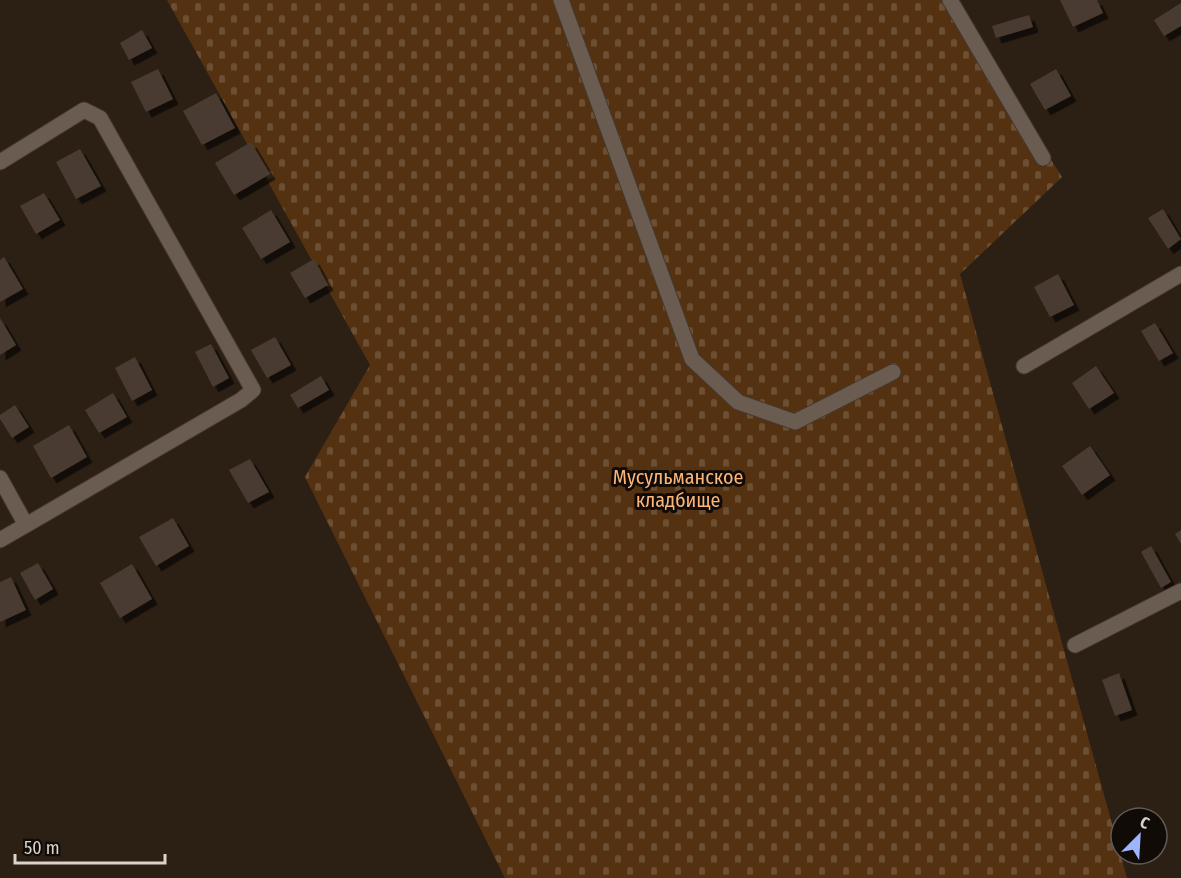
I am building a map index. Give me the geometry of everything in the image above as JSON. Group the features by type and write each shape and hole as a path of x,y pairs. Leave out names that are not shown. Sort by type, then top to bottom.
{"street":[{"path":"561,0 692,359 738,402 795,422 892,372"},
{"path":"950,0 1043,158"},
{"path":"0,162 84,110 100,118 253,390 241,400 0,540"},
{"path":"1024,366 1181,274"},
{"path":"0,478 26,525"},
{"path":"1075,645 1181,591"}],"green space":[{"name":"Мусульманское кладбище","path":"167,0 950,0 1062,177 960,274 1109,813 1109,866 1124,866 1127,878 505,878 305,477 370,365"}],"building":[{"path":"1060,0 1097,0 1103,13 1073,27"},
{"path":"1181,3 1181,26 1164,36 1154,20"},
{"path":"1029,15 1033,27 996,38 992,26"},
{"path":"142,30 152,48 129,60 120,43"},
{"path":"158,69 173,99 146,112 131,82"},
{"path":"1056,69 1071,96 1045,110 1030,84"},
{"path":"216,93 235,128 202,145 183,111"},
{"path":"251,142 270,174 234,195 215,163"},
{"path":"80,149 101,186 76,199 56,162"},
{"path":"44,193 60,220 36,234 20,206"},
{"path":"1163,209 1181,239 1168,249 1148,218"},
{"path":"271,210 290,242 261,259 242,228"},
{"path":"4,257 23,289 0,302 0,260"},
{"path":"314,259 328,285 305,298 290,273"},
{"path":"1058,274 1074,305 1050,317 1034,287"},
{"path":"0,318 16,345 0,355"},
{"path":"1155,323 1173,353 1159,361 1141,331"},
{"path":"275,337 291,365 267,378 251,350"},
{"path":"211,344 229,378 213,387 195,352"},
{"path":"135,357 152,390 132,401 115,368"},
{"path":"1096,366 1114,393 1089,409 1072,383"},
{"path":"321,376 329,390 298,408 290,395"},
{"path":"113,393 127,417 99,433 85,410"},
{"path":"15,405 29,427 12,438 0,419 0,415"},
{"path":"69,425 87,457 51,478 33,446"},
{"path":"1090,446 1110,475 1082,495 1062,466"},
{"path":"250,459 269,492 248,503 229,470"},
{"path":"173,518 189,546 156,566 139,537"},
{"path":"1181,530 1181,544 1175,534"},
{"path":"1151,546 1171,582 1161,588 1141,552"},
{"path":"38,563 53,589 35,600 20,573"},
{"path":"132,564 152,599 120,618 100,583"},
{"path":"11,577 26,610 0,622 0,582"},
{"path":"1119,673 1132,710 1115,716 1102,680"}]}
